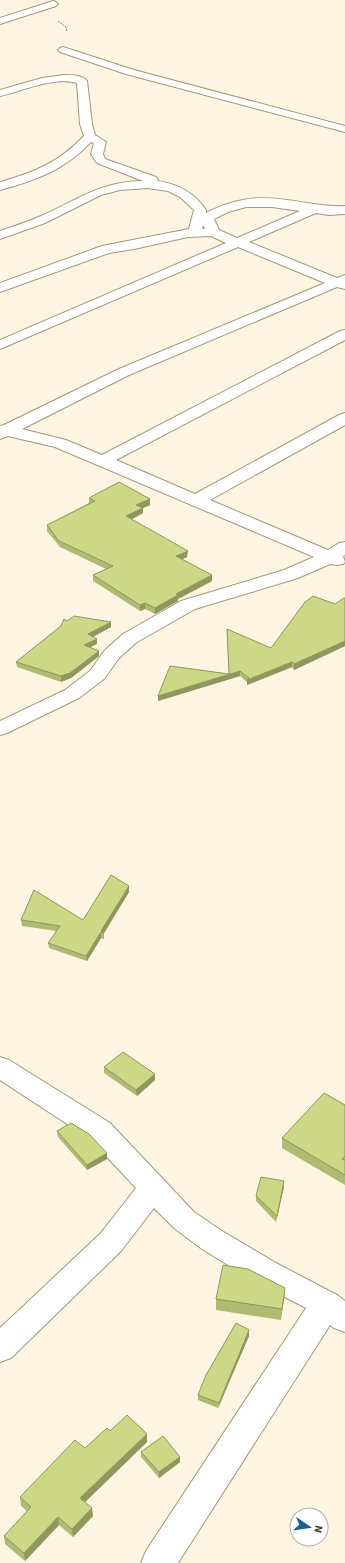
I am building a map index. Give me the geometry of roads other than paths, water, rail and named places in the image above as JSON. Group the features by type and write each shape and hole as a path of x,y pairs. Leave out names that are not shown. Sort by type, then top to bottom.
{"street":[{"path":"0,21 53,4"},
{"path":"63,50 130,72 345,129"},
{"path":"0,93 62,77 76,78 82,81 86,124 90,137 100,142 97,154 101,161 172,188 192,200 200,210 195,232"},
{"path":"0,186 37,175 49,169 81,147 90,137"},
{"path":"0,235 46,218 85,198 106,190 132,185 154,185 172,188"},
{"path":"214,233 208,223 207,217 224,209 245,203 272,203 329,211 345,210"},
{"path":"0,345 315,209"},
{"path":"0,288 39,272 107,249 195,232 214,233 342,283"},
{"path":"2,432 124,372 342,283"},
{"path":"102,461 345,334"},
{"path":"195,501 345,418"},
{"path":"2,432 60,443 195,501 340,556"},
{"path":"0,729 72,694 97,675 112,654 130,638 188,604 291,574 340,556"},
{"path":"0,1067 100,1131 184,1220 212,1240 336,1312 158,1563"},
{"path":"0,1348 111,1242 154,1187"}]}
